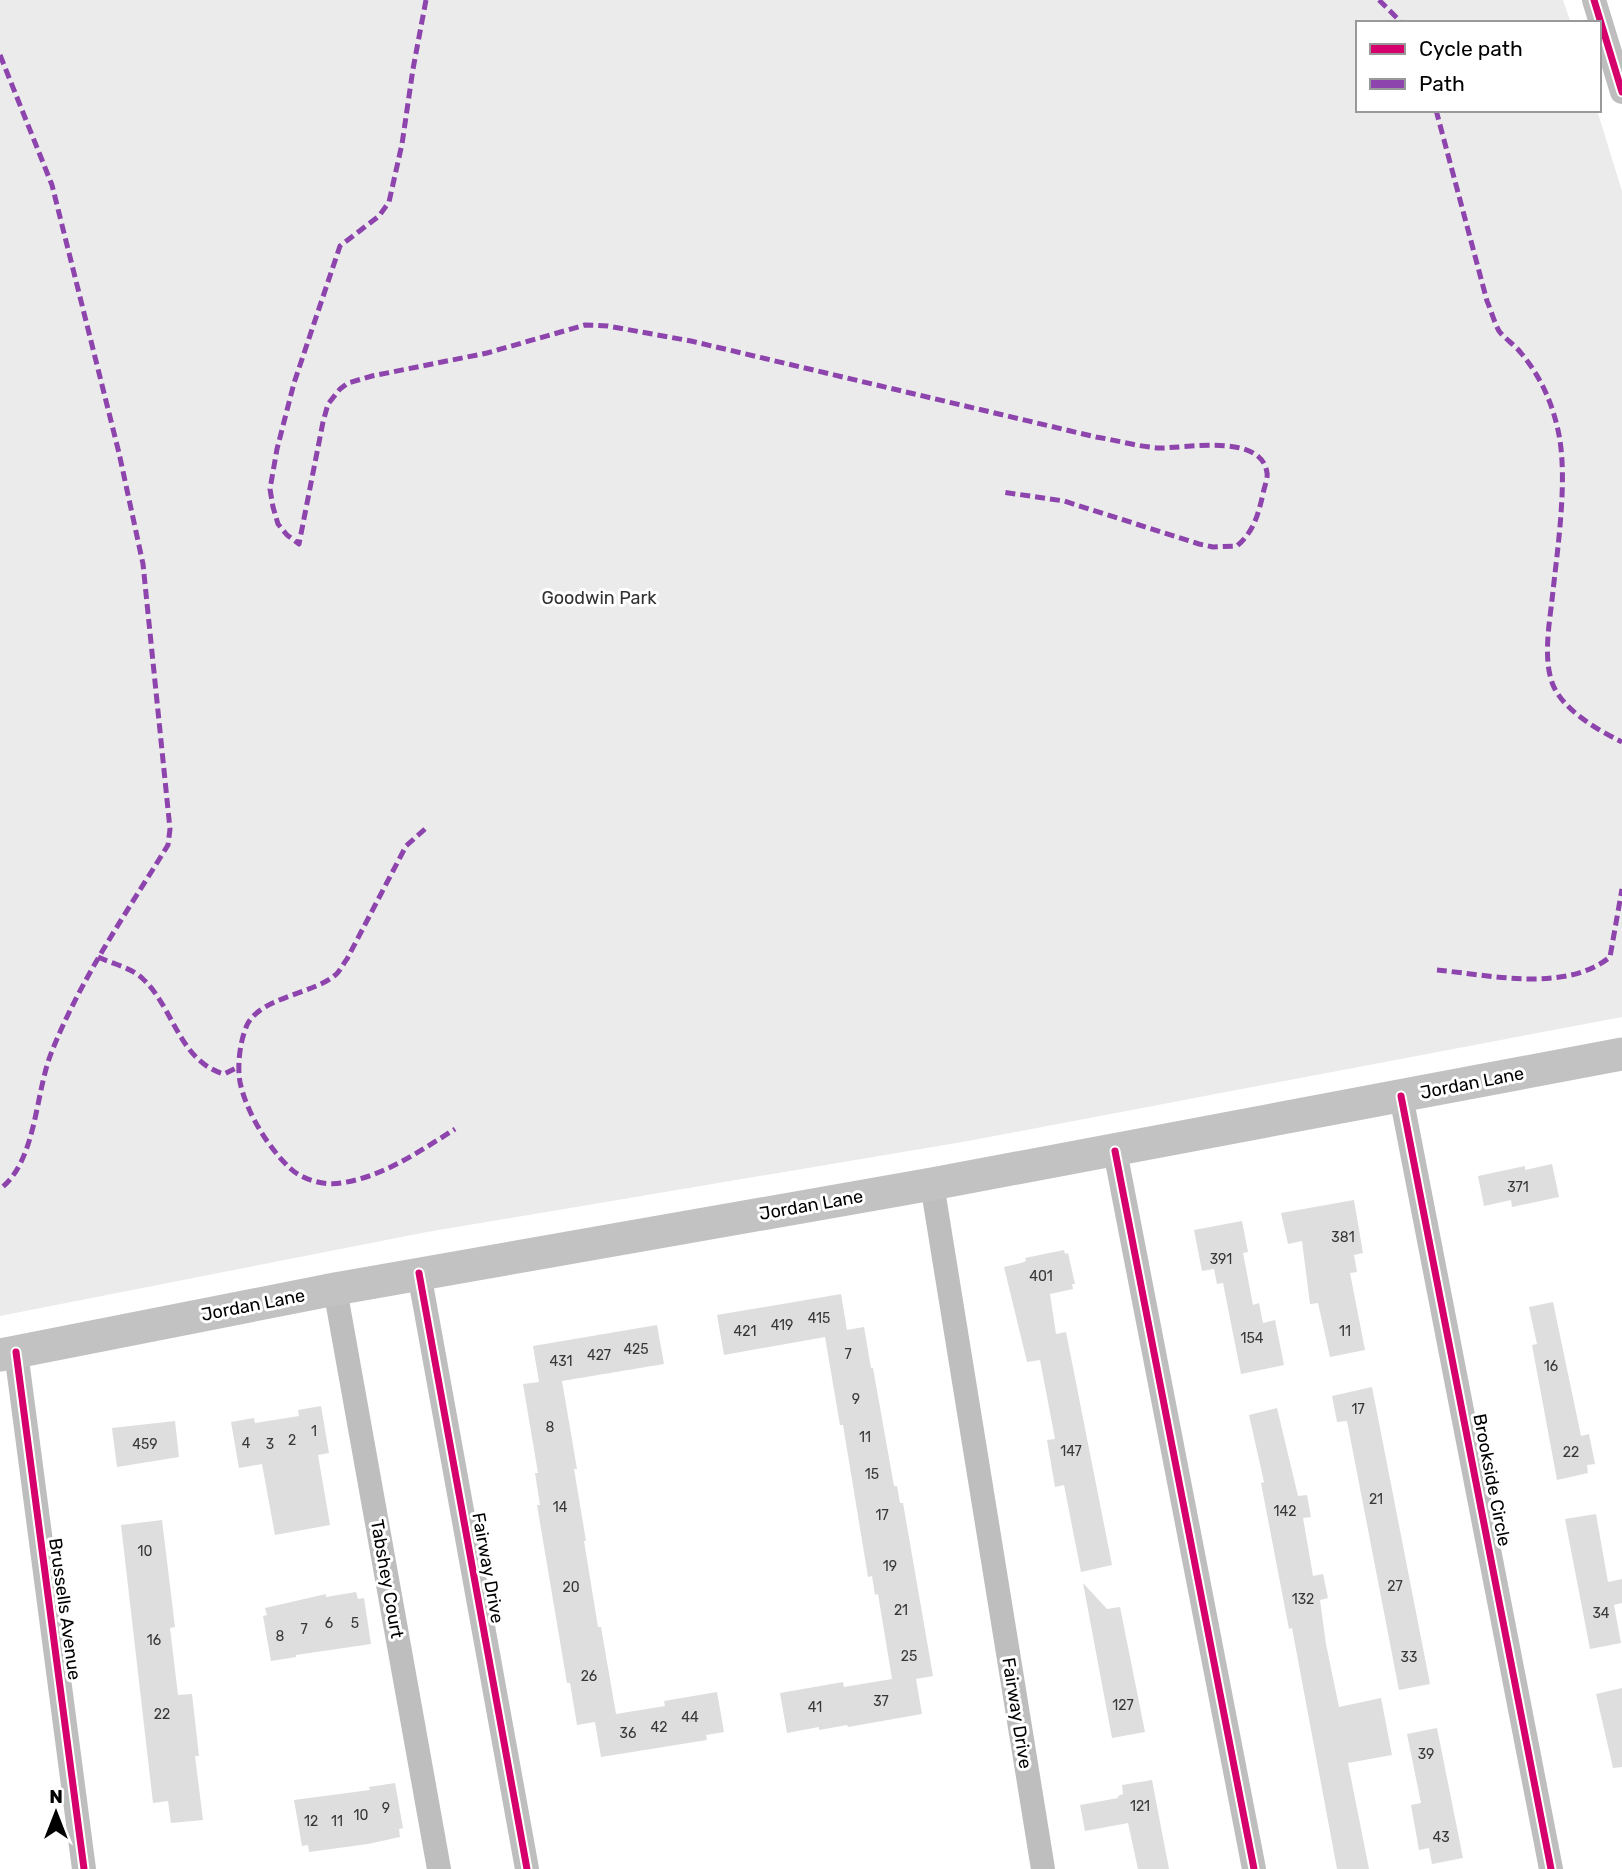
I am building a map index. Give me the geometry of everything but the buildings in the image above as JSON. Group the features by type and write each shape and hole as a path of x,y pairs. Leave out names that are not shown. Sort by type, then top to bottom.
{"main road":[{"name":"Jordan Lane","path":"8,1354 419,1273 1115,1151 1622,1054"}],"street":[{"path":"1594,0 1600,21"},
{"path":"1601,23 1622,92"},
{"name":"Brookside Circle","path":"1401,1096 1551,1869"},
{"path":"1115,1151 1254,1869"},
{"name":"Fairway Drive","path":"932,1184 1043,1869"},
{"name":"Fairway Drive","path":"419,1273 527,1869"},
{"name":"Tabshey Court","path":"335,1289 439,1869"},
{"name":"Brussells Avenue","path":"8,1354 84,1869"}],"green space":[{"name":"Goodwin Park","path":"0,0 1563,0 1570,21 1356,21 1356,112 1598,112 1622,191 1622,1017 968,1141 427,1232 0,1316"}],"marked path":[{"path":"426,0 402,144 389,202 379,216 340,246 294,383 270,489 278,524 287,535 299,544 328,404 348,383 487,353 585,325 608,326 691,341 1136,445 1160,448 1204,445 1238,448 1252,452 1262,460 1267,473 1254,522 1237,546 1213,547 1199,544 1064,501 1002,492"},
{"path":"1379,0 1400,21"},
{"path":"0,55 52,185 119,453 143,564 170,829 168,845 106,946 64,1024 46,1068 28,1144 12,1177 0,1189"},
{"path":"1437,112 1494,320 1499,331 1521,353 1540,381 1550,402 1559,435 1562,495 1548,632 1550,675 1558,694 1573,711 1622,742"},
{"path":"425,829 406,846 338,973 325,982 263,1008 247,1025 239,1061 239,1075 247,1105 267,1141 291,1169 314,1181 335,1184 372,1175 401,1162 455,1129"},
{"path":"1437,970 1526,979 1571,975 1592,968 1610,957 1622,889"},
{"path":"98,957 128,969 143,979 154,991 197,1058 224,1074 240,1066"}],"cycle path":[{"path":"1594,0 1600,21"},
{"path":"1601,23 1622,92"},
{"path":"1401,1096 1551,1869"},
{"path":"1115,1151 1254,1869"},
{"path":"419,1273 527,1869"},
{"path":"16,1352 84,1869"}]}
